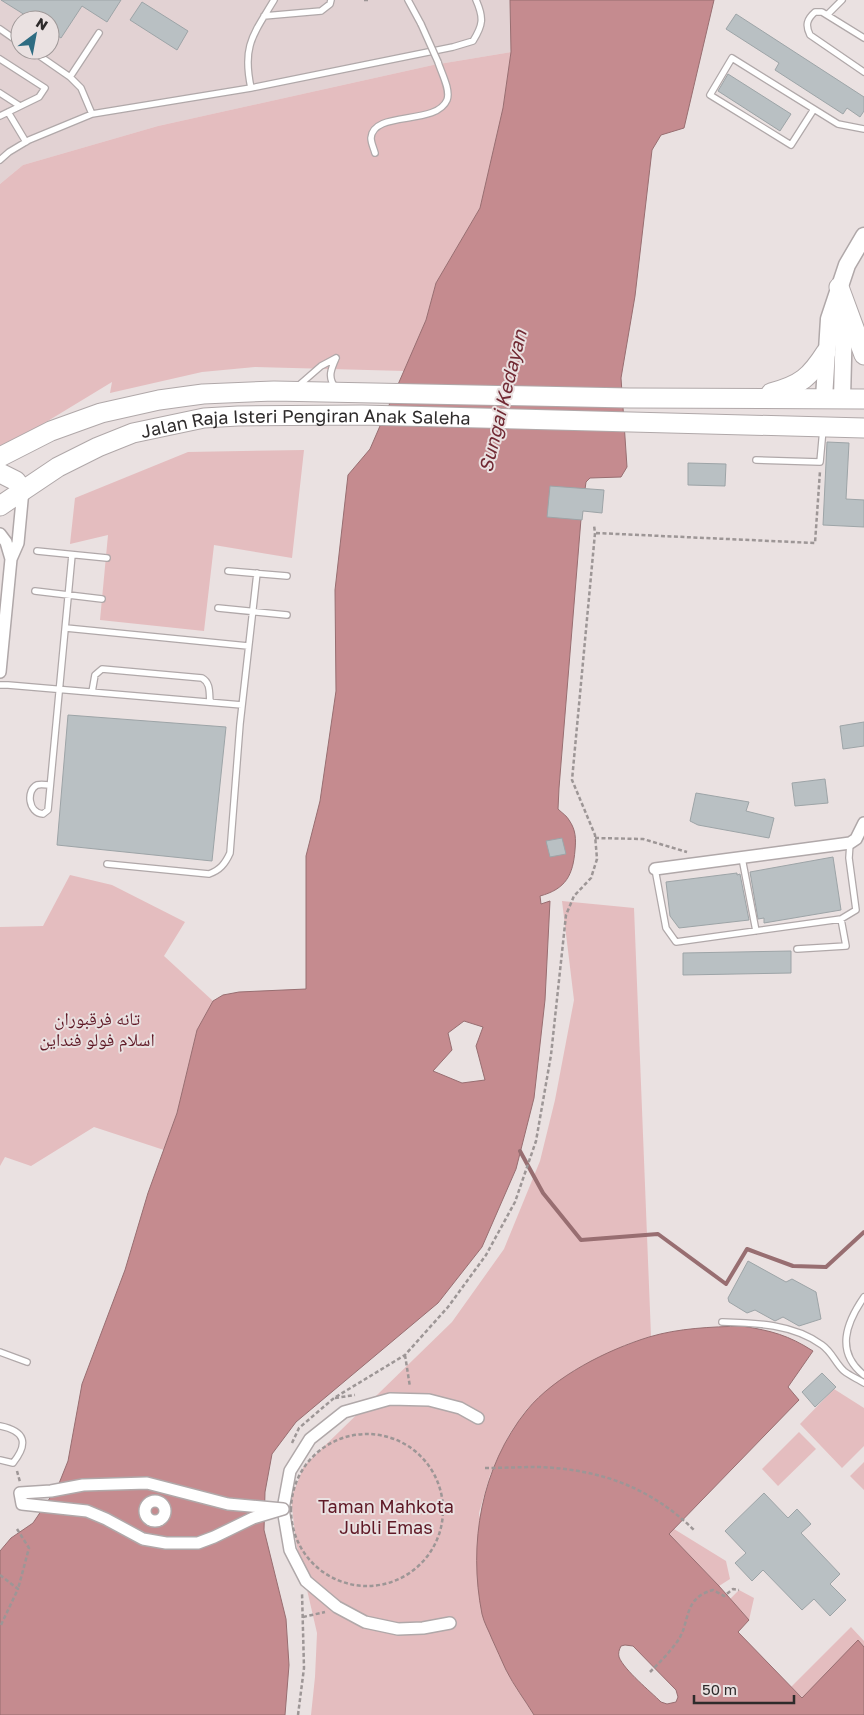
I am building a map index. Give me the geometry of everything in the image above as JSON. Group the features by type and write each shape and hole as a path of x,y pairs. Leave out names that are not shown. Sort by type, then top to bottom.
{"main road":[{"path":"843,427 833,398 826,352 829,319 847,265 864,236"},
{"path":"839,287 864,355"},
{"path":"824,427 833,398 844,321 839,287"},
{"path":"756,398 800,383 814,371 826,352"},
{"name":"Jalan Raja Isteri Pengiran Anak Saleha","path":"0,457 51,431 101,413 159,400 203,394 363,392 629,398 864,399"},
{"name":"Jalan Raja Isteri Pengiran Anak Saleha","path":"0,506 58,467 132,432 204,418 362,415 864,428"},
{"path":"0,474 16,481 23,490"}],"street":[{"path":"0,672 11,559 18,544 23,490"},
{"path":"0,534 6,542 11,559"},
{"path":"655,869 850,843 856,839 864,823"},
{"path":"450,1624 398,1629 365,1622 336,1607 306,1581 290,1550 283,1509 290,1472 310,1439 344,1412 390,1398 429,1400 460,1408 478,1418"},
{"path":"147,1483 228,1504 283,1509 253,1518 198,1543 166,1543 143,1539 87,1511 22,1504 20,1493 51,1491 83,1485 147,1483"},
{"path":"143,1539 150,1520 145,1514 146,1507 150,1502 160,1502 169,1488"}],"lane":[{"path":"250,88 247,68 249,46 257,26 274,0"},
{"path":"264,16 321,11 330,4 331,0"},
{"path":"375,153 371,139 373,131 382,123 434,111 441,108 447,99 447,89 438,62 408,0"},
{"path":"0,160 26,142 92,114 250,88 473,41 481,28 482,13 476,0"},
{"path":"828,14 842,0"},
{"path":"864,38 828,14 815,12 807,22 810,35 864,72"},
{"path":"70,77 99,33"},
{"path":"814,110 791,145 710,95 732,58 838,124 864,129"},
{"path":"0,59 45,88 39,97 0,116"},
{"path":"45,60 70,77 81,88 92,114"},
{"path":"0,93 20,106"},
{"path":"8,112 26,142"},
{"path":"286,392 301,385 322,366 336,358 330,372 330,379 340,392"},
{"path":"756,460 820,462 824,427"},
{"path":"37,551 107,558"},
{"path":"50,785 40,784 34,787 30,806 37,814 43,814 48,810 72,555"},
{"path":"228,571 287,576"},
{"path":"108,864 209,874 222,867 230,853 242,705 257,573"},
{"path":"35,591 102,599"},
{"path":"218,608 287,615"},
{"path":"66,628 248,646"},
{"path":"92,692 95,675 102,669 202,678 208,685 210,702"},
{"path":"0,685 8,684 242,705"},
{"path":"655,869 666,928 676,942 841,919 856,910 849,858 850,843"},
{"path":"742,858 756,931"},
{"path":"797,949 846,946 841,919"},
{"path":"864,1297 850,1321 846,1345 852,1364 864,1375"},
{"path":"722,1322 771,1324 800,1334 821,1344 843,1370 864,1383"},
{"path":"0,1352 27,1362"},
{"path":"0,1426 11,1428 19,1433 23,1443 22,1452 13,1462 0,1460"}],"path":[{"path":"596,533 816,543 820,462"},
{"path":"291,1444 299,1428 334,1398 404,1355 448,1306 486,1255 515,1202 536,1141 551,1055 566,915 574,896 591,878 597,859 595,838 572,780 596,533 594,525"},
{"path":"595,838 643,839 689,853"},
{"path":"404,1355 411,1388"},
{"path":"379,1435 397,1439 419,1454 437,1477 444,1512 437,1544 428,1558 408,1576 381,1586 342,1583 318,1569 307,1558 294,1534 291,1502 298,1476 316,1453 350,1436 379,1435"},
{"path":"13,1462 20,1475 20,1493"},
{"path":"485,1468 560,1468 612,1478 664,1503 694,1530"},
{"path":"0,1627 18,1589 29,1548 17,1529"},
{"path":"0,1576 18,1589"},
{"path":"298,1715 304,1668 301,1585"},
{"path":"651,1671 678,1641 687,1614 701,1595 713,1590 724,1596 733,1589 739,1590"},
{"path":"303,1618 326,1612"}],"shaded area":[{"path":"0,0 510,0 511,52 433,65 158,126 23,165 0,184"}],"green space":[{"path":"511,52 503,109 480,208 436,283 426,320 405,371 255,367 202,372 110,393 112,382 0,450 0,184 23,165 158,126 433,65"},
{"path":"304,450 292,558 214,545 204,631 100,620 108,535 70,544 75,498 188,452"},
{"name":"تانه فرقبوران اسلام فولو فنداين","path":"70,875 112,885 185,922 164,956 213,1001 197,1030 177,1113 164,1150 94,1127 31,1166 5,1157 0,1166 0,927 43,926"},
{"name":"Taman Mahkota Jubli Emas","path":"562,901 634,908 651,1336 630,1343 575,1370 546,1391 527,1409 510,1433 490,1475 479,1513 506,1671 534,1715 311,1715 317,1633 296,1542 291,1498 304,1466 452,1322 504,1249 540,1161 555,1100 574,1000"},
{"path":"834,1389 864,1408 864,1446 842,1468 800,1424"},
{"path":"799,1432 816,1449 778,1486 762,1469"},
{"path":"864,1462 864,1490 850,1476"},
{"path":"674,1529 726,1561 730,1579 719,1586 669,1534"},
{"path":"739,1590 754,1598 749,1620 730,1599"},
{"path":"851,1627 864,1641 864,1647 858,1641 803,1698 791,1687"}],"water":[{"name":"Sungai Kedayan","path":"510,0 714,0 684,128 661,135 652,150 635,296 621,378 627,467 621,477 590,478 586,482 581,519 558,809 567,817 573,827 575,850 570,874 566,880 556,889 540,896 541,904 550,901 545,1000 534,1098 516,1169 482,1247 438,1303 296,1422 272,1454 265,1492 264,1530 286,1619 289,1665 285,1715 0,1715 0,1551 11,1538 33,1523 58,1486 68,1461 82,1384 125,1270 148,1193 177,1113 197,1030 213,1001 223,995 239,992 306,989 306,856 320,801 336,691 335,590 348,475 370,449 426,320 436,283 480,208 503,108 511,52","holes":["464,1021 483,1027 476,1046 485,1080 462,1083 433,1071 452,1050 448,1033"]},
{"path":"742,1326 787,1337 813,1351 788,1387 799,1400 669,1534 749,1620 738,1632 802,1698 858,1640 864,1647 864,1715 534,1715 509,1676 485,1624 478,1587 478,1534 482,1507 489,1481 511,1432 527,1410 552,1386 567,1375 616,1349 660,1334 695,1328","holes":["621,1646 633,1646 676,1690 678,1697 676,1702 667,1704 661,1702 626,1668 619,1657 619,1650"]}],"building":[{"path":"1,0 121,0 107,22 82,6 61,38 60,10 17,10"},
{"path":"142,2 188,31 177,50 130,20"},
{"path":"736,14 864,97 864,111 860,117 847,108 843,114 775,70 779,63 726,29"},
{"path":"728,74 791,114 780,131 718,91"},
{"path":"827,442 849,443 846,499 864,500 864,527 823,525"},
{"path":"688,463 726,464 725,486 688,485"},
{"path":"550,486 604,490 602,513 583,511 582,520 547,517"},
{"path":"68,715 226,727 212,861 57,845"},
{"path":"864,722 864,746 843,749 840,726"},
{"path":"825,779 828,803 795,806 792,783"},
{"path":"696,793 749,802 746,811 774,818 769,838 698,825 690,821"},
{"path":"562,838 566,854 550,857 546,841"},
{"path":"833,857 841,910 764,923 764,918 758,919 750,872"},
{"path":"737,873 737,875 740,874 749,920 679,928 670,916 666,882"},
{"path":"791,951 791,973 683,975 683,953"},
{"path":"748,1261 786,1282 792,1279 816,1292 821,1319 799,1326 783,1317 775,1321 755,1310 747,1313 729,1302 728,1298"},
{"path":"822,1373 836,1387 815,1407 802,1392"},
{"path":"764,1493 788,1518 797,1509 811,1524 801,1533 840,1574 830,1584 846,1600 830,1616 814,1599 802,1610 763,1570 752,1581 735,1563 746,1553 725,1531"}],"waterway":[{"path":"520,1151 543,1193 581,1240 658,1234 726,1284 747,1249 793,1266 826,1267 864,1232"}]}
